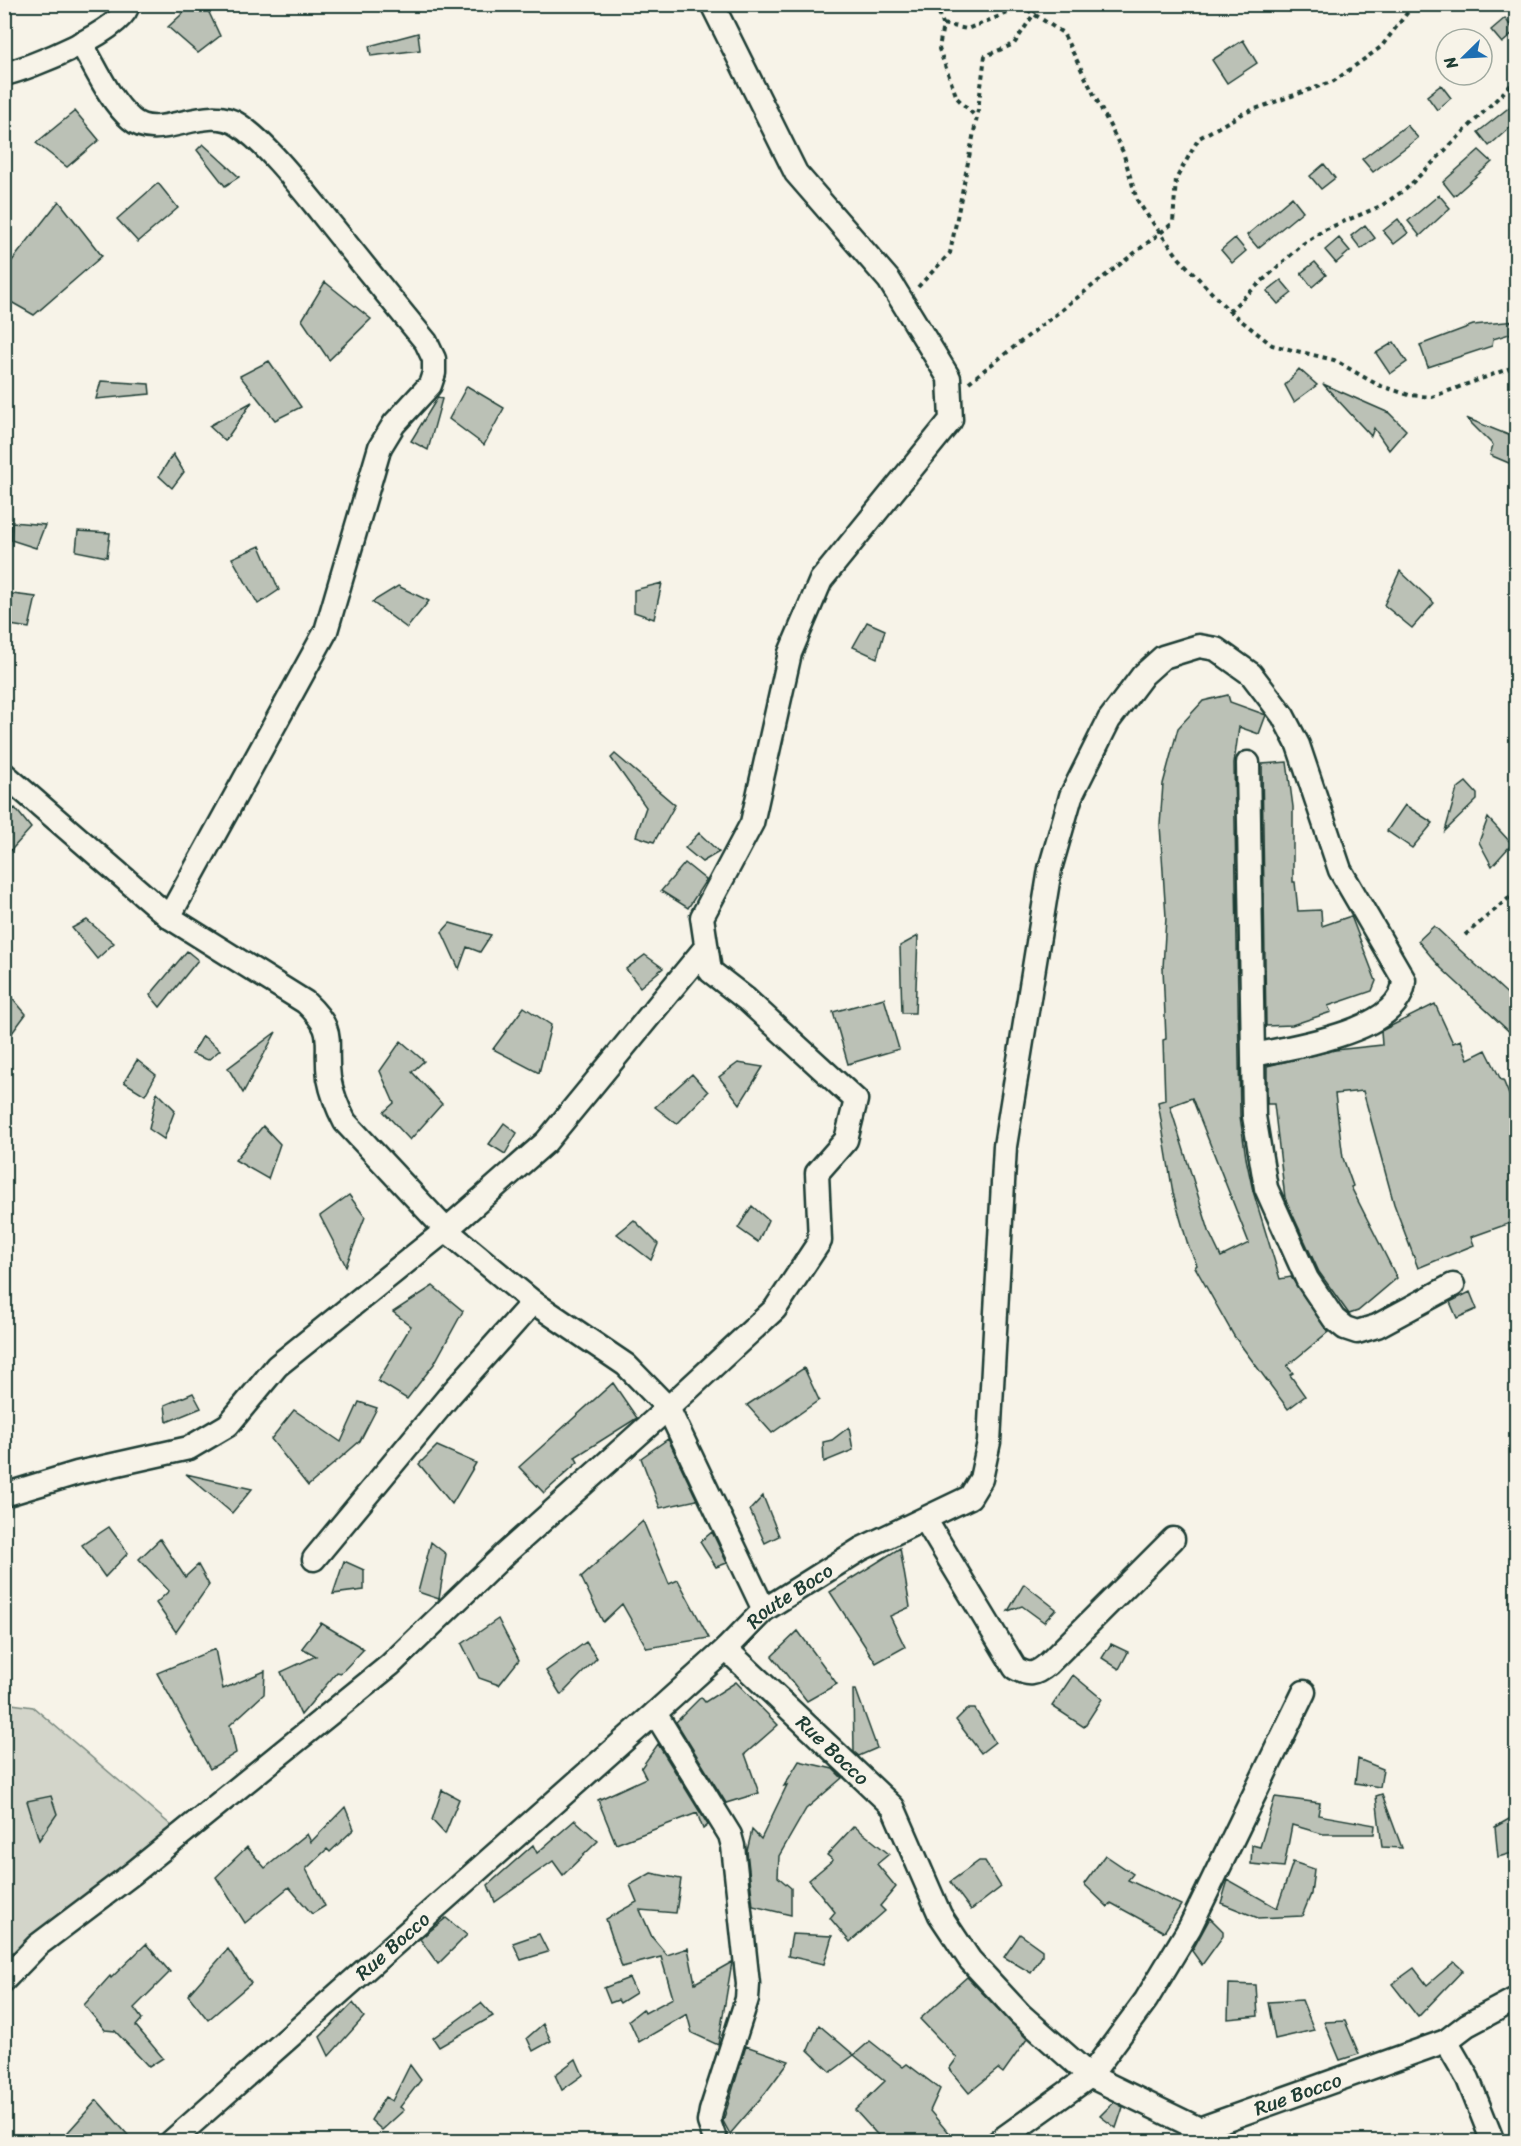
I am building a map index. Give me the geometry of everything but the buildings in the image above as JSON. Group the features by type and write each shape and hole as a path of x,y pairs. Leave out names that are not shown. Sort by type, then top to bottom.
{"street":[{"path":"4,74 21,70 81,44 121,19 128,4"},
{"path":"4,1980 38,1945 132,1874 390,1665 506,1553 775,1309 820,1241 817,1173 846,1140 856,1100 746,999 710,971 702,917 752,823 790,653 821,580 951,420 949,378 890,280 796,173 712,4"},
{"path":"81,44 121,109 132,121 151,127 216,116 241,126 291,176 426,342 434,359 434,373 430,385 394,424 380,447 326,631 169,917"},
{"name":"Route Boco","path":"726,1649 764,1610 861,1549 970,1497 977,1489 989,1442 1005,1146 1048,881 1071,796 1109,720 1143,675 1163,657 1198,646 1216,649 1251,674 1283,716 1299,745 1340,870 1404,980 1404,993 1388,1013 1338,1036 1254,1055"},
{"path":"1248,763 1254,1116 1266,1188 1307,1279 1334,1319 1345,1328 1357,1332 1377,1326 1453,1285"},
{"path":"4,774 169,917 305,1002 322,1018 329,1035 329,1076 334,1100 345,1122 446,1230 533,1302 627,1365 668,1408 764,1610"},
{"path":"4,1495 77,1473 189,1448 228,1425 278,1366 446,1230 546,1142 706,947"},
{"path":"314,1559 450,1395 533,1302"},
{"path":"925,1519 1015,1668 1027,1675 1037,1673 1048,1664 1173,1539"},
{"name":"Rue Bocco","path":"171,2142 726,1649 892,1807 940,1915 970,1960 1020,2014 1090,2076 1206,2135 1446,2041 1467,2025 1516,1999"},
{"path":"998,2142 1090,2076 1146,2000 1190,1927 1304,1692"},
{"path":"655,1713 723,1822 733,1846 748,1984 747,1999 711,2111 709,2122 716,2142"},
{"path":"1446,2041 1468,2079 1493,2142"}],"path":[{"path":"936,4 943,24 939,49 957,98 977,117"},
{"path":"950,397 1173,223 1176,179 1199,138 1244,113 1334,81 1381,47 1414,4"},
{"path":"943,24 967,29 1023,7 1035,12 1063,33 1123,152 1137,200 1147,215 1179,258 1229,311 1272,345 1334,360 1378,385 1409,395 1432,397 1516,366"},
{"path":"904,303 950,253 977,117 985,56 1014,44 1035,12"},
{"path":"1229,311 1303,244 1324,230 1381,206 1407,189 1516,80"},
{"path":"1465,935 1516,892"}],"shaded area":[{"path":"5,1703 33,1707 173,1827 5,1967"}]}
